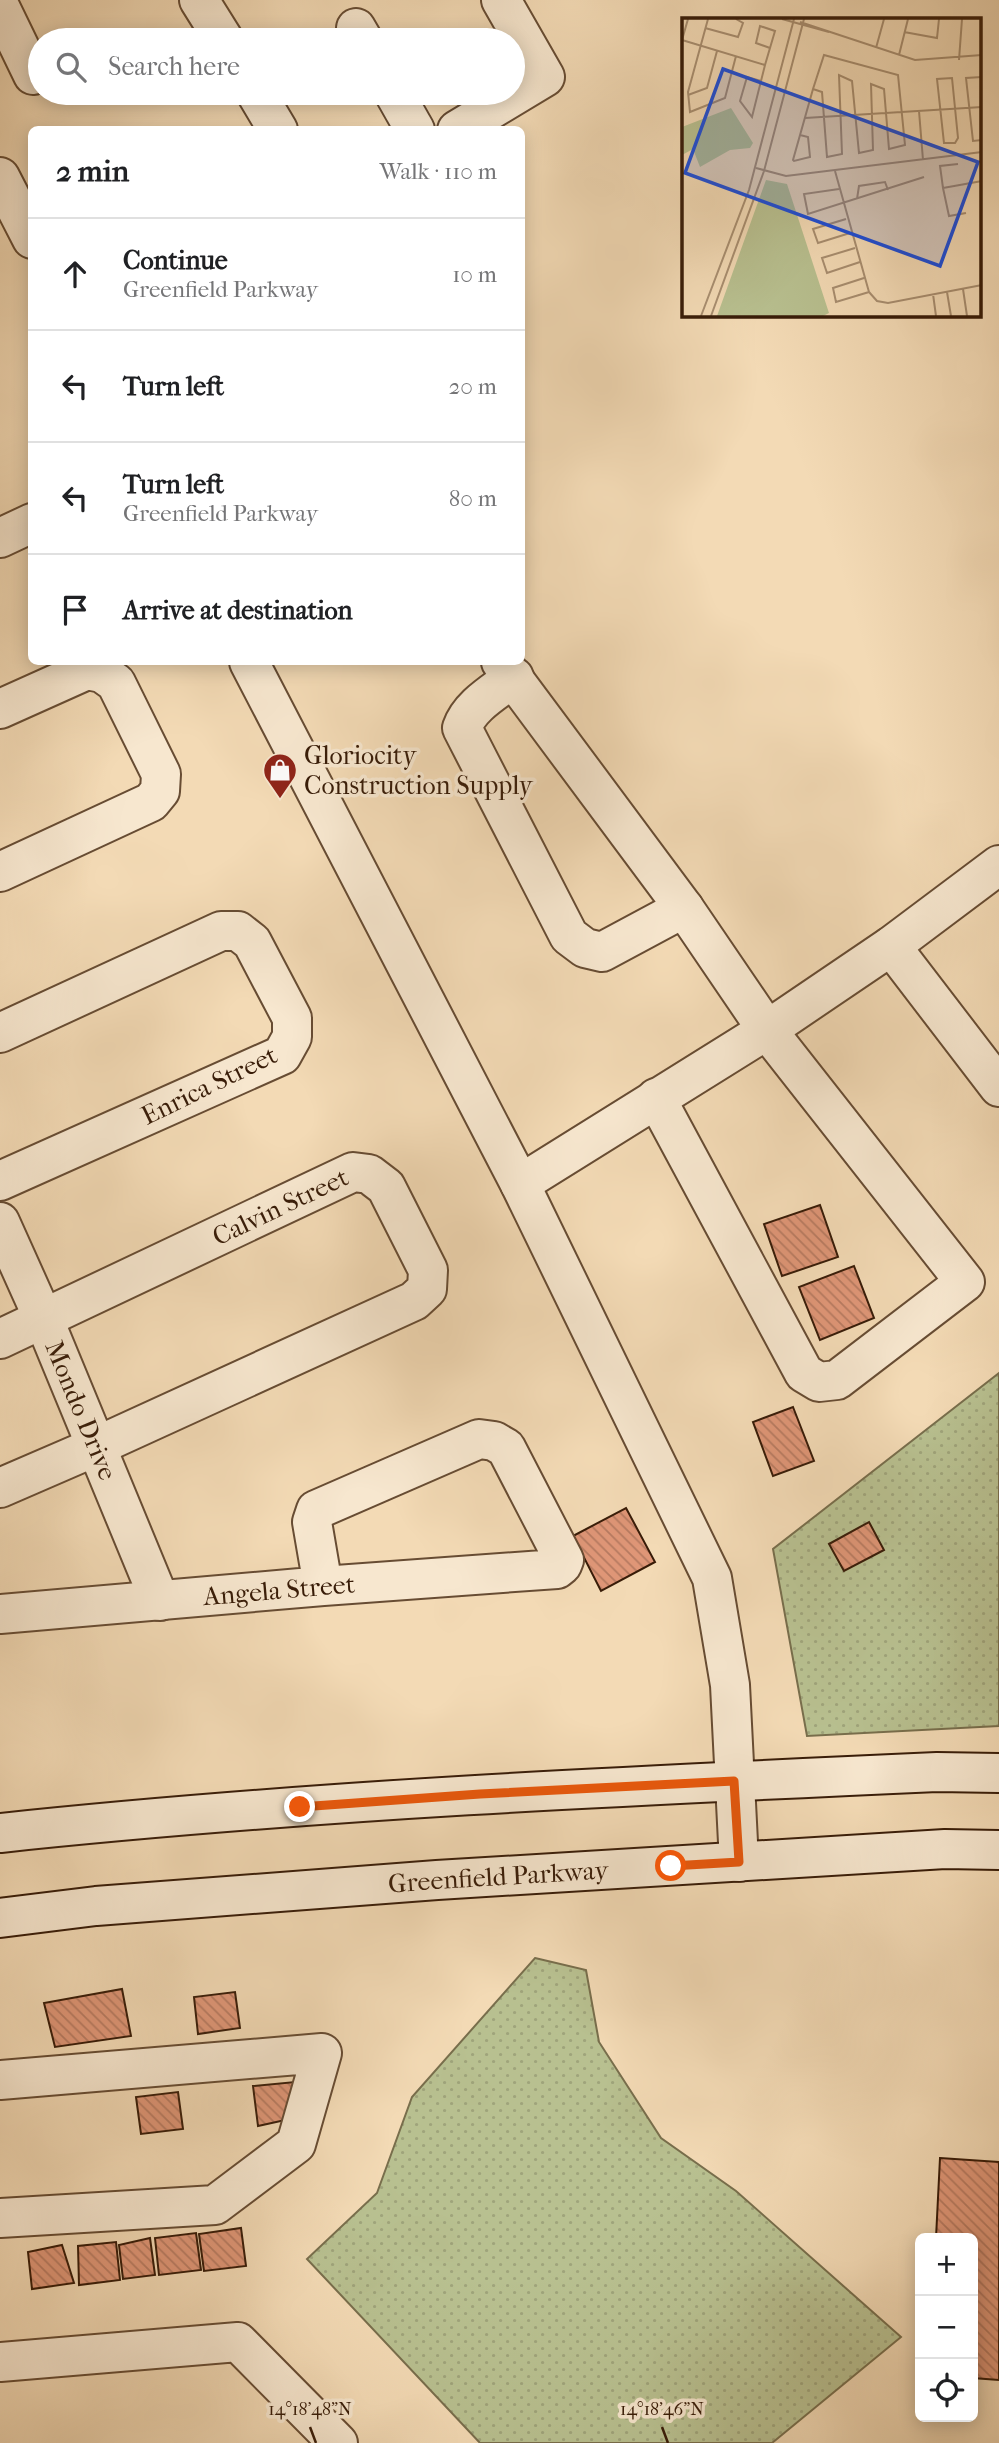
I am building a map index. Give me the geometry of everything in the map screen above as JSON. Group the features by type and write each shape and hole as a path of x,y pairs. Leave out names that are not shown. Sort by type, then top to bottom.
{"street":[{"path":"199,0 216,28"},
{"path":"501,0 517,28"},
{"path":"0,7 28,65"},
{"path":"525,42 545,77 525,89"},
{"path":"263,105 276,126"},
{"path":"401,105 413,126"},
{"path":"464,126 499,105"},
{"path":"0,177 28,231"},
{"path":"0,538 28,525"},
{"path":"250,665 520,1184 712,1578 730,1685 739,1862"},
{"path":"656,1098 804,1373 819,1382 837,1380 965,1282 767,1030 684,908 508,669 466,715 462,728 569,936 585,948 602,952 684,908"},
{"path":"0,709 87,670 102,673 116,682 161,774 160,792 151,802 0,872"},
{"path":"520,1184 767,1030 891,946 999,865"},
{"name":"Enrica Street","path":"0,1033 221,931 238,931 252,942 292,1018 292,1037 282,1055 0,1181"},
{"path":"891,946 999,1087"},
{"name":"Calvin Street","path":"44,1320 353,1172 369,1174 386,1188 428,1270 427,1289 414,1301 97,1446"},
{"name":"Mondo Drive","path":"0,1222 44,1320 160,1601"},
{"path":"0,1339 44,1320"},
{"name":"Angela Street","path":"0,1614 557,1569 564,1560 506,1448 494,1441 479,1439 316,1510 312,1522 323,1586"},
{"path":"0,1488 97,1446"},
{"path":"0,1833 117,1821 480,1794 937,1772 999,1773"},
{"name":"Greenfield Parkway","path":"0,1918 96,1906 437,1880 945,1849 999,1850"},
{"path":"0,2080 322,2053 296,2144 215,2204 0,2218"},
{"path":"0,2362 238,2343 338,2443"}],"green space":[{"path":"999,1373 999,1726 807,1736 773,1549"},
{"path":"535,1958 586,1970 599,2042 661,2138 736,2191 901,2337 772,2443 480,2443 307,2259 377,2193 412,2097"}],"building":[{"path":"820,1205 838,1257 782,1276 764,1224"},
{"path":"854,1266 874,1318 820,1340 799,1287"},
{"path":"793,1407 814,1461 773,1476 753,1422"},
{"path":"626,1508 655,1562 601,1591 573,1536"},
{"path":"869,1522 884,1550 844,1571 829,1544"},
{"path":"122,1989 131,2036 55,2047 44,2003"},
{"path":"235,1992 240,2028 198,2034 194,1997"},
{"path":"295,2082 299,2117 258,2126 253,2086"},
{"path":"178,2092 183,2129 141,2134 136,2097"},
{"path":"940,2158 999,2162 999,2380 978,2378 978,2233 936,2233"},
{"path":"241,2228 246,2266 204,2271 199,2234"},
{"path":"196,2233 201,2270 159,2275 155,2238"},
{"path":"150,2238 155,2275 123,2279 119,2245"},
{"path":"116,2242 120,2280 79,2285 78,2246"},
{"path":"62,2245 74,2283 32,2289 28,2252"}],"place":[{"name":"Gloriocity Construction Supply","path":"280,800"}],"route":[{"path":"300,1807 480,1794 734,1781 739,1862 671,1866"}]}
